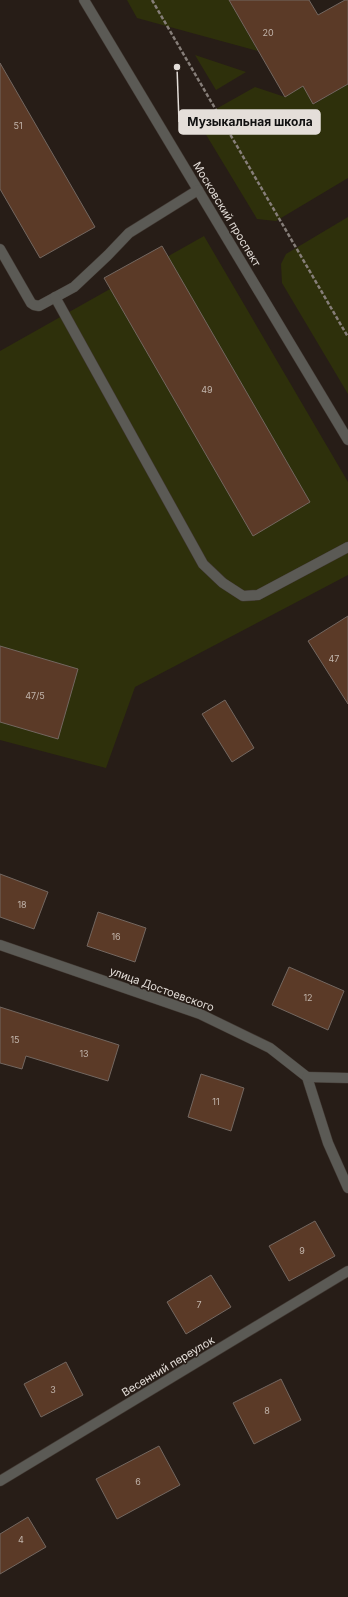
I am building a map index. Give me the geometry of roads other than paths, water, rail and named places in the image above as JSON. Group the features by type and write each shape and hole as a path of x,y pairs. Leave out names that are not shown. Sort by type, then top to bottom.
{"street":[{"name":"Московский проспект","path":"84,0 348,440"},
{"path":"0,249 31,303 39,306 74,287 108,255 129,232 198,190"},
{"path":"55,297 203,564 223,583 243,596 258,594 348,547"},
{"name":"улица Достоевского","path":"0,945 200,1014 270,1048 306,1077"},
{"path":"348,1078 306,1077 328,1142 348,1188"},
{"name":"Весенний переулок","path":"0,1481 348,1271"}],"place":[{"name":"Музыкальная школа","path":"177,67"}]}
